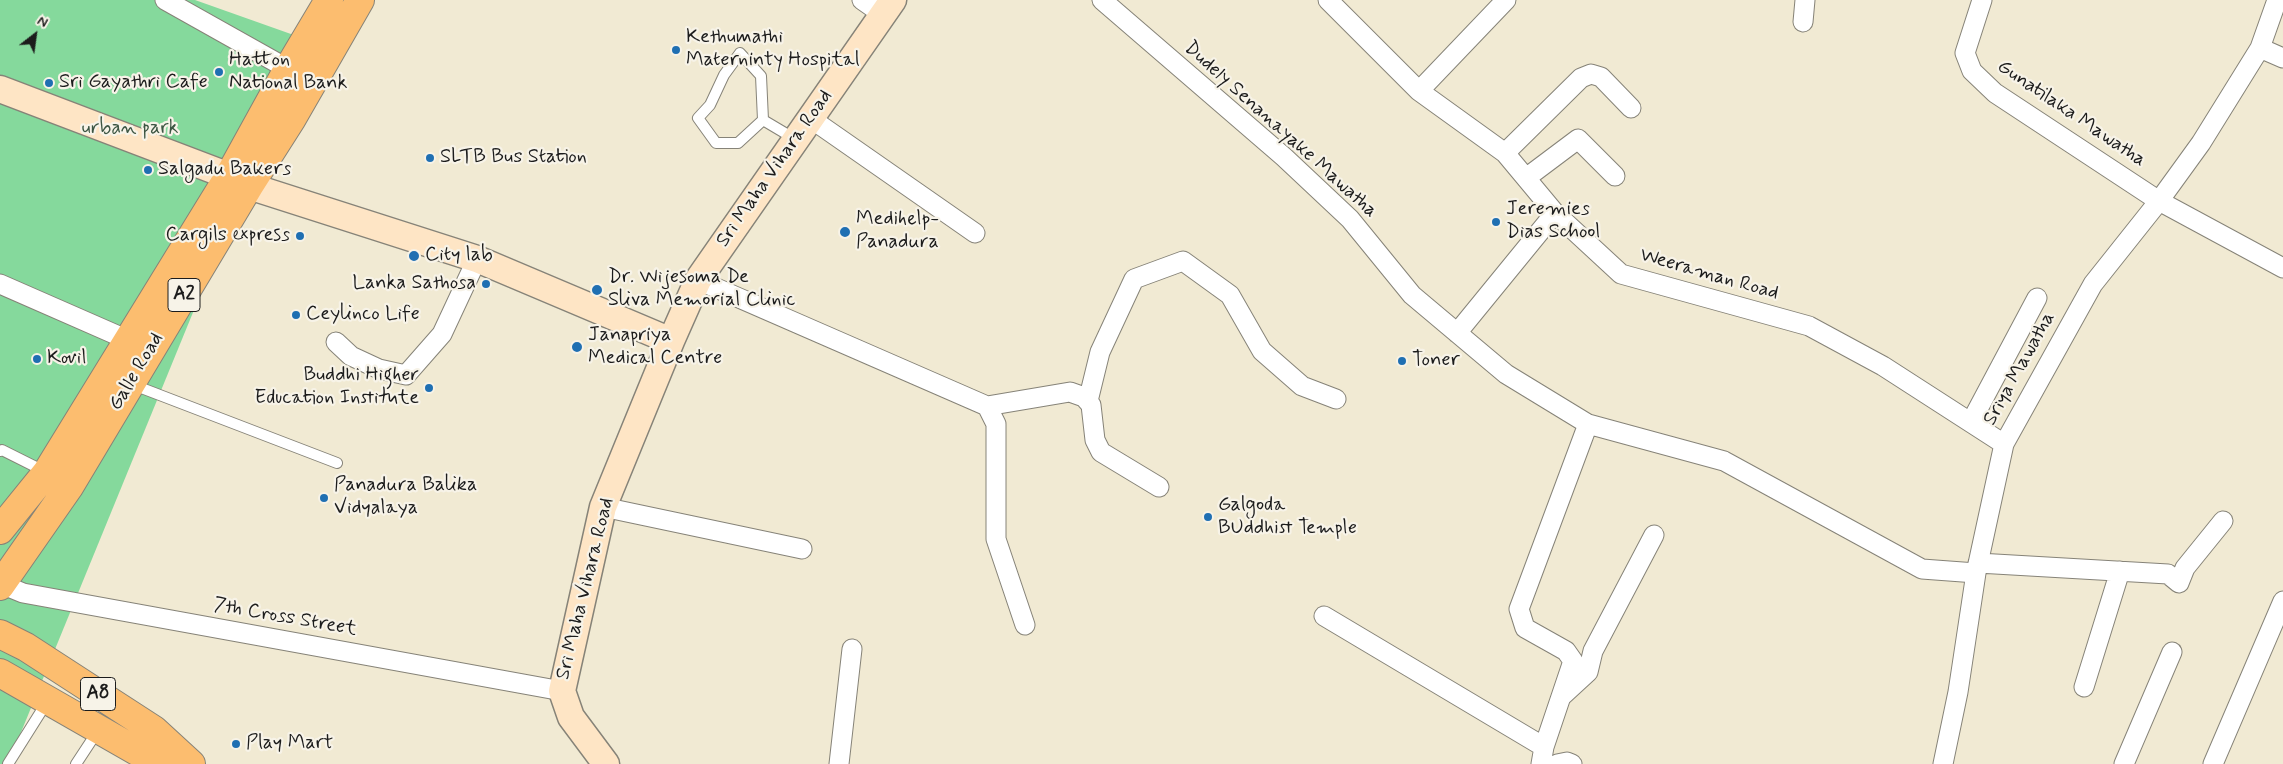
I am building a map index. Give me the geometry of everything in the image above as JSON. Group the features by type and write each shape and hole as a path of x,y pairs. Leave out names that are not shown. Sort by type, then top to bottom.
{"highway":[{"name":"Galle Road","path":"0,585 69,487 130,384 239,181 288,69 329,0"},
{"name":"Galle Road","path":"0,530 47,472 128,340 239,181 291,120 360,0"},
{"name":"A8","path":"0,634 26,647 154,730 190,763"},
{"name":"A8","path":"0,674 100,729 145,760 190,763"}],"street":[{"path":"165,0 288,69"},
{"name":"Dudely Senanayake Mawatha","path":"1102,0 1324,194 1350,219 1412,295 1506,374 1588,424 1724,461 1922,569 1977,568 2168,574 2179,583 2185,568 2223,521"},
{"name":"Weeraman Road","path":"1328,0 1419,90 1505,153 1555,213 1621,274 1809,326 1883,366 2004,444"},
{"path":"1419,90 1506,0"},
{"path":"1803,22 1805,0"},
{"name":"Gunatilaka Mawatha","path":"1982,0 1965,53 1972,71 1995,93 2159,201 2283,268"},
{"name":"Sriya Mawatha","path":"1943,764 1958,692 1977,568 2004,444 2093,284 2159,201 2201,143 2260,48 2277,0"},
{"name":"Sri Maha Vihara Road","path":"606,764 571,716 562,691 603,507 698,280 796,140 879,5"},
{"path":"2260,48 2283,58"},
{"path":"1505,153 1581,78 1591,74 1601,77 1632,108"},
{"path":"0,89 239,181 477,259 671,341"},
{"path":"810,118 976,233"},
{"path":"1526,178 1578,139 1615,176"},
{"path":"1458,333 1555,213"},
{"path":"336,342 350,356 379,369 406,375 442,334 477,259"},
{"path":"1088,401 1100,352 1134,279 1183,261 1230,295 1262,351 1302,386 1336,399"},
{"path":"698,280 988,406 1070,392 1084,397 1091,405 1094,440 1101,452 1159,487"},
{"path":"0,284 128,340"},
{"path":"1971,422 2037,298"},
{"path":"988,406 996,424 996,539 1025,625"},
{"path":"1324,616 1543,756 1573,661 1566,651 1525,628 1519,609 1588,424"},
{"path":"603,507 802,549"},
{"path":"1562,695 1588,672 1593,651 1654,535"},
{"path":"2084,687 2120,572"},
{"name":"7th Cross Street","path":"0,585 33,595 562,691"},
{"path":"2213,764 2283,601"},
{"path":"840,764 852,649"},
{"path":"2124,764 2172,652"},
{"path":"1556,764 1567,762 1572,764"}],"lane":[{"path":"740,53 761,76 763,120 738,143 716,143 698,118 710,105 724,75 740,53"},
{"path":"763,120 796,140"},
{"path":"130,384 337,463"},
{"path":"0,451 2,450 47,472"},
{"path":"8,764 49,700"},
{"path":"76,764 100,729"}],"green space":[{"name":"urban park","path":"0,0 195,0 305,39 8,764 0,764"}],"place":[{"name":"Kethumathi Materninty Hospital","path":"676,50"},
{"name":"Hatton National Bank","path":"219,72"},
{"name":"Sri Gayathri Cafe","path":"49,83"},
{"name":"SLTB Bus Station","path":"430,158"},
{"name":"Salgadu Bakers","path":"148,170"},
{"name":"Jeremies Dias School","path":"1496,222"},
{"name":"Medihelp- Panadura","path":"845,232"},
{"name":"Cargils express","path":"300,236"},
{"name":"City lab","path":"414,256"},
{"name":"Lanka Sathosa","path":"486,284"},
{"name":"Dr. Wijesoma De Sliva Memorial Clinic","path":"597,290"},
{"name":"Ceylinco Life","path":"296,315"},
{"name":"Janapriya Medical Centre","path":"577,347"},
{"name":"Kovil","path":"37,359"},
{"name":"Toner","path":"1402,361"},
{"name":"Buddhi Higher Education Institute","path":"429,388"},
{"name":"Panadura Balika Vidyalaya","path":"324,498"},
{"name":"Galgoda BUddhist Temple","path":"1208,517"},
{"name":"Play Mart","path":"236,744"}]}
